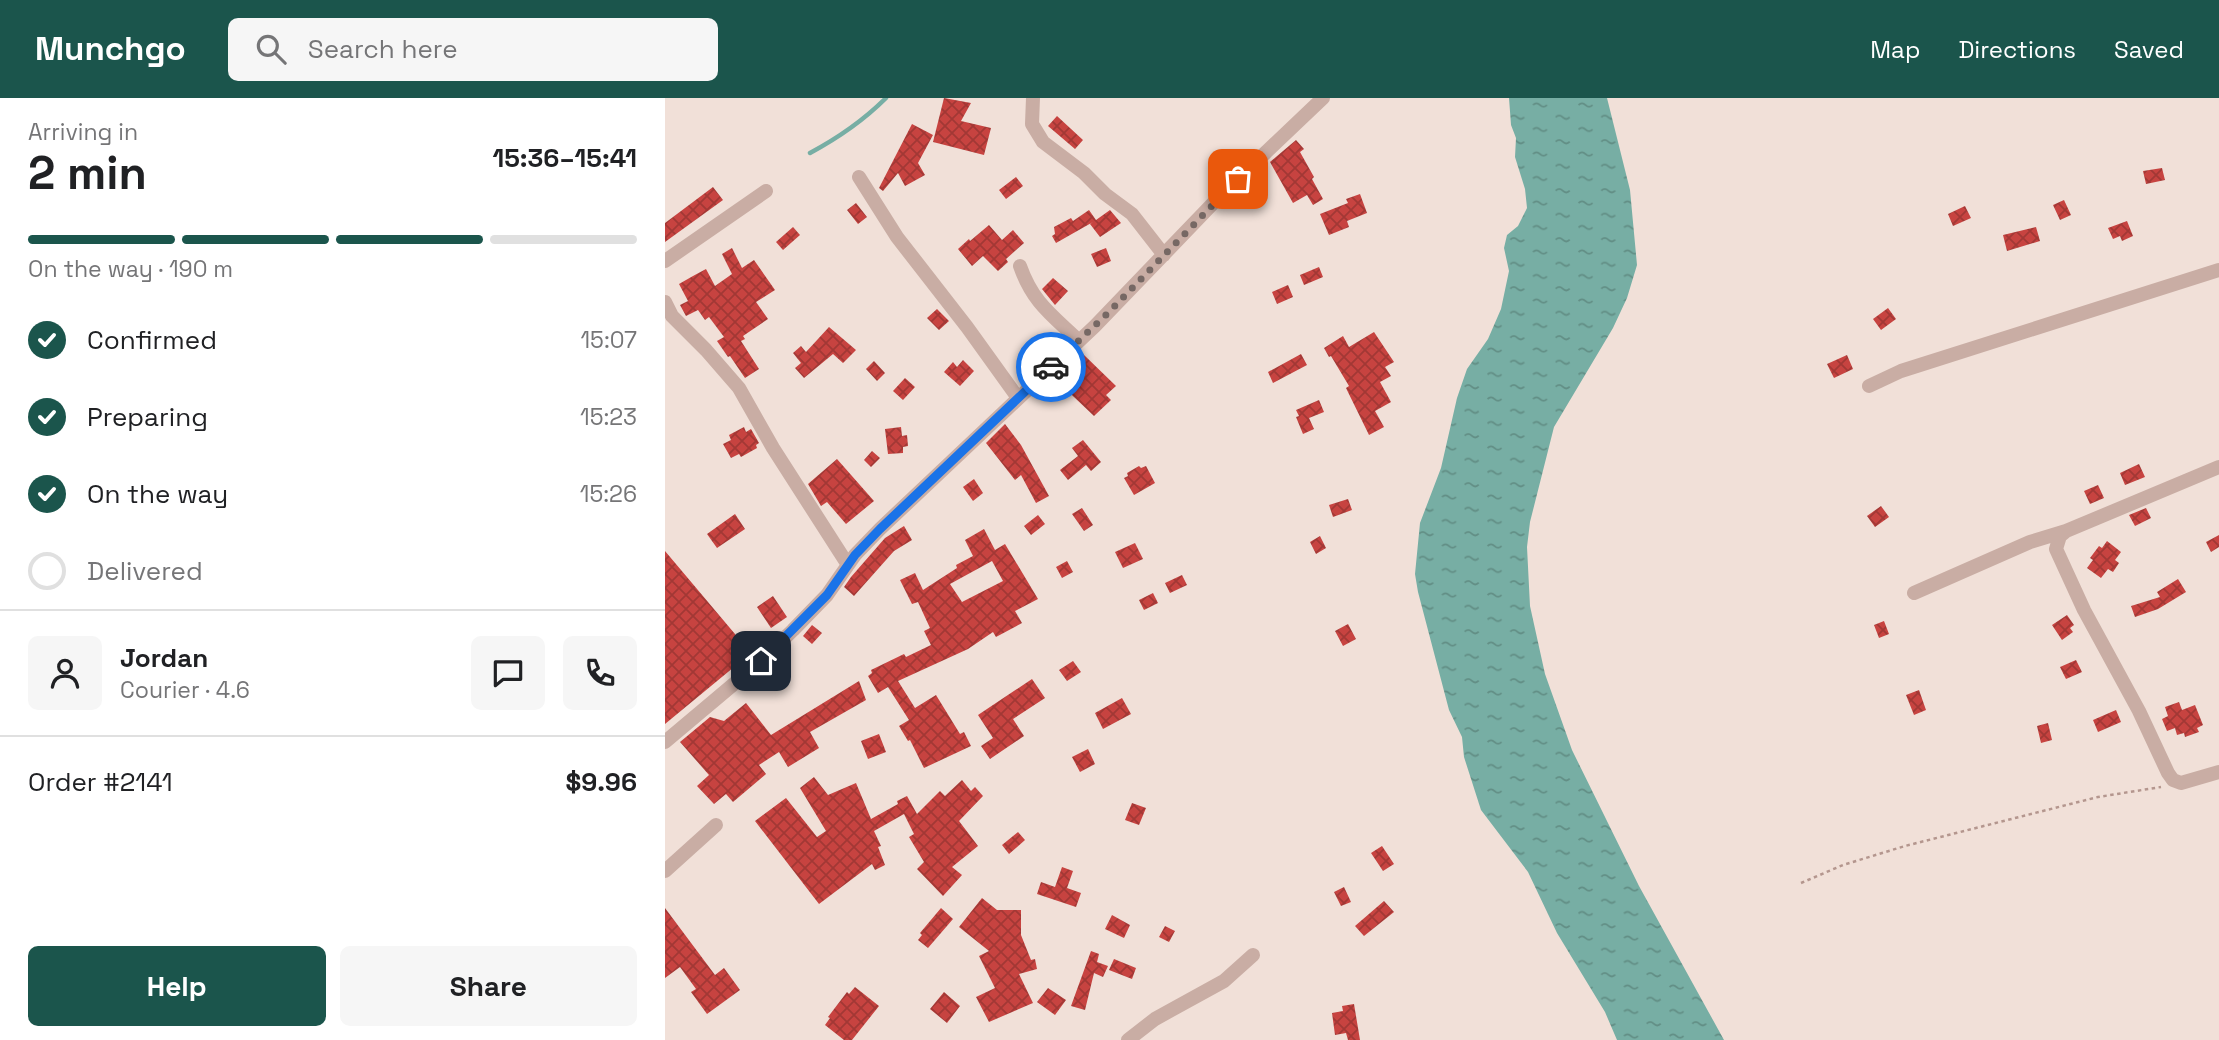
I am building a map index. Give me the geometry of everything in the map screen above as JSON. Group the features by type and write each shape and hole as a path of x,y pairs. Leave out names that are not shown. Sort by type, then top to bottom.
{"street":[{"path":"1033,98 1032,124 1043,142 1132,214 1164,255"},
{"path":"665,742 785,637 827,595 848,565 880,529 1079,341 1220,196 1323,98"},
{"path":"859,177 897,237 1018,398"},
{"path":"665,261 766,191"},
{"path":"1020,266 1037,301 1079,341"},
{"path":"1869,386 1902,371 2219,270"},
{"path":"665,302 672,316 739,388 773,448 848,565"},
{"path":"1914,593 2030,542 2066,531 2219,467"},
{"path":"2066,531 2060,536 2056,549 2084,610 2139,711 2168,773 2173,780 2181,783 2219,772"},
{"path":"665,871 716,824"},
{"path":"1128,1040 1155,1019 1224,981 1253,955"}],"path":[{"path":"1801,883 1843,865 1905,846 2098,797 2181,783"}],"water":[{"path":"1509,98 1607,98 1630,190 1637,265 1627,298 1613,328 1554,427 1530,522 1527,547 1530,606 1545,674 1572,750 1639,886 1724,1040 1617,1040 1605,1012 1557,933 1528,872 1481,810 1464,757 1462,737 1449,710 1418,592 1415,574 1420,523 1441,468 1457,398 1467,369 1488,339 1501,309 1509,271 1504,248 1507,235 1518,226 1527,208 1525,189 1515,157 1516,138 1511,125"}],"building":[{"path":"944,98 971,103 961,121 991,128 984,155 933,142"},
{"path":"1057,116 1083,140 1075,149 1048,126"},
{"path":"912,124 933,135 918,163 925,175 905,186 898,173 883,191 879,188"},
{"path":"1296,140 1304,149 1300,152 1323,199 1313,205 1307,195 1293,203 1270,162"},
{"path":"2162,168 2165,180 2146,184 2143,171"},
{"path":"1016,177 1023,186 1006,199 999,190"},
{"path":"713,187 723,200 665,242 665,223"},
{"path":"1360,194 1367,213 1347,221 1349,227 1329,235 1320,214 1348,203 1346,199"},
{"path":"2064,200 2071,215 2060,220 2053,205"},
{"path":"856,203 867,217 858,224 847,210"},
{"path":"1965,206 1971,218 1953,226 1948,214"},
{"path":"1089,210 1096,220 1110,210 1121,223 1100,237 1090,224 1093,222 1056,243 1052,236 1055,234 1054,227 1071,218 1073,221"},
{"path":"2127,221 2133,236 2122,241 2120,236 2113,239 2108,228"},
{"path":"989,225 1002,240 1013,230 1024,243 1006,259 1008,262 998,271 983,256 972,266 958,249"},
{"path":"793,227 800,235 783,250 776,242"},
{"path":"2036,227 2040,241 2007,251 2003,235"},
{"path":"732,248 742,268 754,260 775,290 756,302 768,319 743,336 745,339 741,341 759,369 745,378 717,341 724,337 709,317 705,320 698,310 686,316 680,305 688,301 679,284 706,269 715,286 732,274 722,254"},
{"path":"1106,248 1111,261 1097,267 1091,254"},
{"path":"1319,267 1323,277 1304,285 1300,275"},
{"path":"1053,278 1068,291 1055,305 1042,289"},
{"path":"1288,285 1293,297 1277,304 1272,292"},
{"path":"1888,308 1896,319 1881,330 1873,319"},
{"path":"937,309 949,321 939,330 927,318"},
{"path":"829,327 856,350 843,363 833,354 804,378 795,368 801,363 793,353 801,346 806,352"},
{"path":"1374,332 1394,362 1385,367 1391,376 1380,382 1391,402 1375,411 1384,427 1369,435 1346,388 1349,386 1324,348 1343,336 1349,347"},
{"path":"1083,354 1116,386 1106,395 1111,400 1094,416 1054,378 1067,365 1070,368"},
{"path":"1301,354 1307,365 1273,383 1268,372"},
{"path":"1847,355 1853,369 1834,378 1827,364"},
{"path":"963,360 974,371 960,386 944,372 953,362 957,367"},
{"path":"874,361 885,373 877,381 866,369"},
{"path":"905,378 915,387 903,400 893,391"},
{"path":"1319,400 1324,412 1309,418 1314,429 1303,434 1296,410"},
{"path":"1005,424 1021,445 1049,496 1036,503 1021,475 1015,480 986,443"},
{"path":"744,427 746,432 751,429 759,443 757,448 741,457 739,454 731,458 723,444 731,440 729,435"},
{"path":"901,427 902,436 907,435 908,446 903,447 903,453 888,454 885,429"},
{"path":"1083,440 1101,462 1091,471 1086,465 1068,480 1060,470 1078,456 1072,448"},
{"path":"872,451 880,458 871,467 864,460"},
{"path":"837,459 874,501 846,524 827,502 821,506 808,484"},
{"path":"2139,464 2145,477 2125,485 2120,473"},
{"path":"1139,466 1146,466 1155,483 1134,495 1124,478"},
{"path":"974,479 983,493 973,501 963,487"},
{"path":"2098,485 2104,498 2090,504 2084,491"},
{"path":"1348,499 1352,510 1333,517 1329,505"},
{"path":"1881,506 1889,517 1875,527 1867,516"},
{"path":"1082,508 1093,525 1084,531 1072,514"},
{"path":"2146,508 2151,518 2135,526 2129,515"},
{"path":"735,514 745,529 717,548 707,534"},
{"path":"1038,515 1045,524 1031,535 1024,526"},
{"path":"904,526 912,540 894,551 854,596 844,587 851,577 885,538"},
{"path":"984,529 995,550 1005,544 1038,599 1015,611 1022,623 996,637 993,632 968,649 898,681 915,708 936,695 960,734 964,732 971,746 924,768 910,740 908,741 899,726 909,720 888,687 878,693 868,676 872,673 871,670 931,645 924,631 930,628 918,602 912,604 900,580 915,573 923,590 957,568 956,565 973,556 965,540","holes":["992,561 1003,581 962,602 950,584"]},
{"path":"2219,535 2219,547 2211,552 2206,542"},
{"path":"1320,536 1326,548 1316,554 1310,542"},
{"path":"2107,541 2121,552 2115,560 2119,563 2113,572 2108,569 2101,578 2087,568 2093,560 2090,558 2099,546 2102,548"},
{"path":"1135,543 1143,559 1123,568 1115,552"},
{"path":"665,551 751,653 665,724"},
{"path":"1067,561 1073,572 1062,578 1056,567"},
{"path":"1182,575 1187,585 1170,593 1165,583"},
{"path":"2178,579 2186,592 2158,609 2135,617 2131,606 2160,597 2157,592"},
{"path":"1153,593 1158,603 1144,610 1139,600"},
{"path":"773,596 787,617 771,628 757,607"},
{"path":"2067,615 2074,625 2070,628 2073,632 2062,640 2052,625"},
{"path":"1884,621 1889,634 1879,638 1874,625"},
{"path":"1348,624 1356,639 1343,646 1335,631"},
{"path":"812,625 822,633 812,644 803,636"},
{"path":"2076,660 2082,672 2066,679 2060,667"},
{"path":"1073,661 1081,672 1067,681 1059,670"},
{"path":"1032,679 1045,698 1013,719 1024,736 990,759 981,746 993,738 978,715"},
{"path":"859,681 866,700 810,732 819,748 788,767 779,752 759,765 766,774 733,802 726,794 714,804 697,786 709,775 680,742 710,717 724,721 746,703 771,735"},
{"path":"1919,690 1926,710 1914,715 1906,695"},
{"path":"1122,698 1131,714 1103,729 1095,713"},
{"path":"2179,702 2182,710 2195,705 2203,725 2197,728 2199,732 2185,737 2184,733 2177,735 2175,728 2167,731 2162,719 2168,716 2165,707"},
{"path":"2116,710 2121,722 2098,732 2093,720"},
{"path":"2048,723 2052,740 2041,743 2037,726"},
{"path":"879,734 886,752 868,759 861,741"},
{"path":"1088,749 1095,764 1080,772 1072,757"},
{"path":"814,777 828,795 856,783 871,819 907,796 917,814 940,791 945,796 962,780 971,791 975,787 983,796 959,821 978,846 952,867 962,875 943,896 917,869 924,862 909,837 914,834 904,814 874,831 885,865 875,870 872,864 819,904 755,821 786,798 817,837 826,831 800,788"},
{"path":"1132,803 1146,808 1139,825 1125,820"},
{"path":"1018,832 1025,840 1009,854 1002,845"},
{"path":"1382,846 1394,864 1383,871 1371,853"},
{"path":"1062,867 1073,871 1067,888 1081,893 1076,907 1037,894 1041,882 1055,887"},
{"path":"1344,887 1351,902 1341,906 1334,892"},
{"path":"982,898 997,910 1021,910 1021,935 1031,960 1035,959 1037,969 1019,974 1033,1003 989,1022 976,997 995,988 979,956 989,951 959,927"},
{"path":"1384,901 1394,912 1364,936 1355,926"},
{"path":"665,908 715,975 724,968 740,990 707,1014 691,992 696,989 680,967 665,978"},
{"path":"941,908 953,919 928,948 918,940 922,935 920,933"},
{"path":"1112,915 1130,925 1124,938 1105,929"},
{"path":"1165,926 1175,931 1169,942 1159,937"},
{"path":"1091,951 1099,954 1097,962 1108,966 1103,977 1094,973 1085,1010 1071,1006"},
{"path":"1114,959 1136,968 1132,979 1109,970"},
{"path":"855,987 879,1006 852,1040 844,1040 825,1025 847,992 849,994"},
{"path":"1048,988 1066,1000 1055,1015 1037,1002"},
{"path":"944,992 960,1006 947,1023 930,1009"},
{"path":"1354,1004 1360,1040 1348,1040 1346,1033 1335,1035 1332,1013 1343,1011 1342,1006"}],"waterway":[{"path":"810,153 850,128 886,98"}],"way so far":[{"path":"1051,367 1109,312 1238,179"}],"route":[{"path":"761,661 827,595 855,555 880,529 1051,367"}]}
